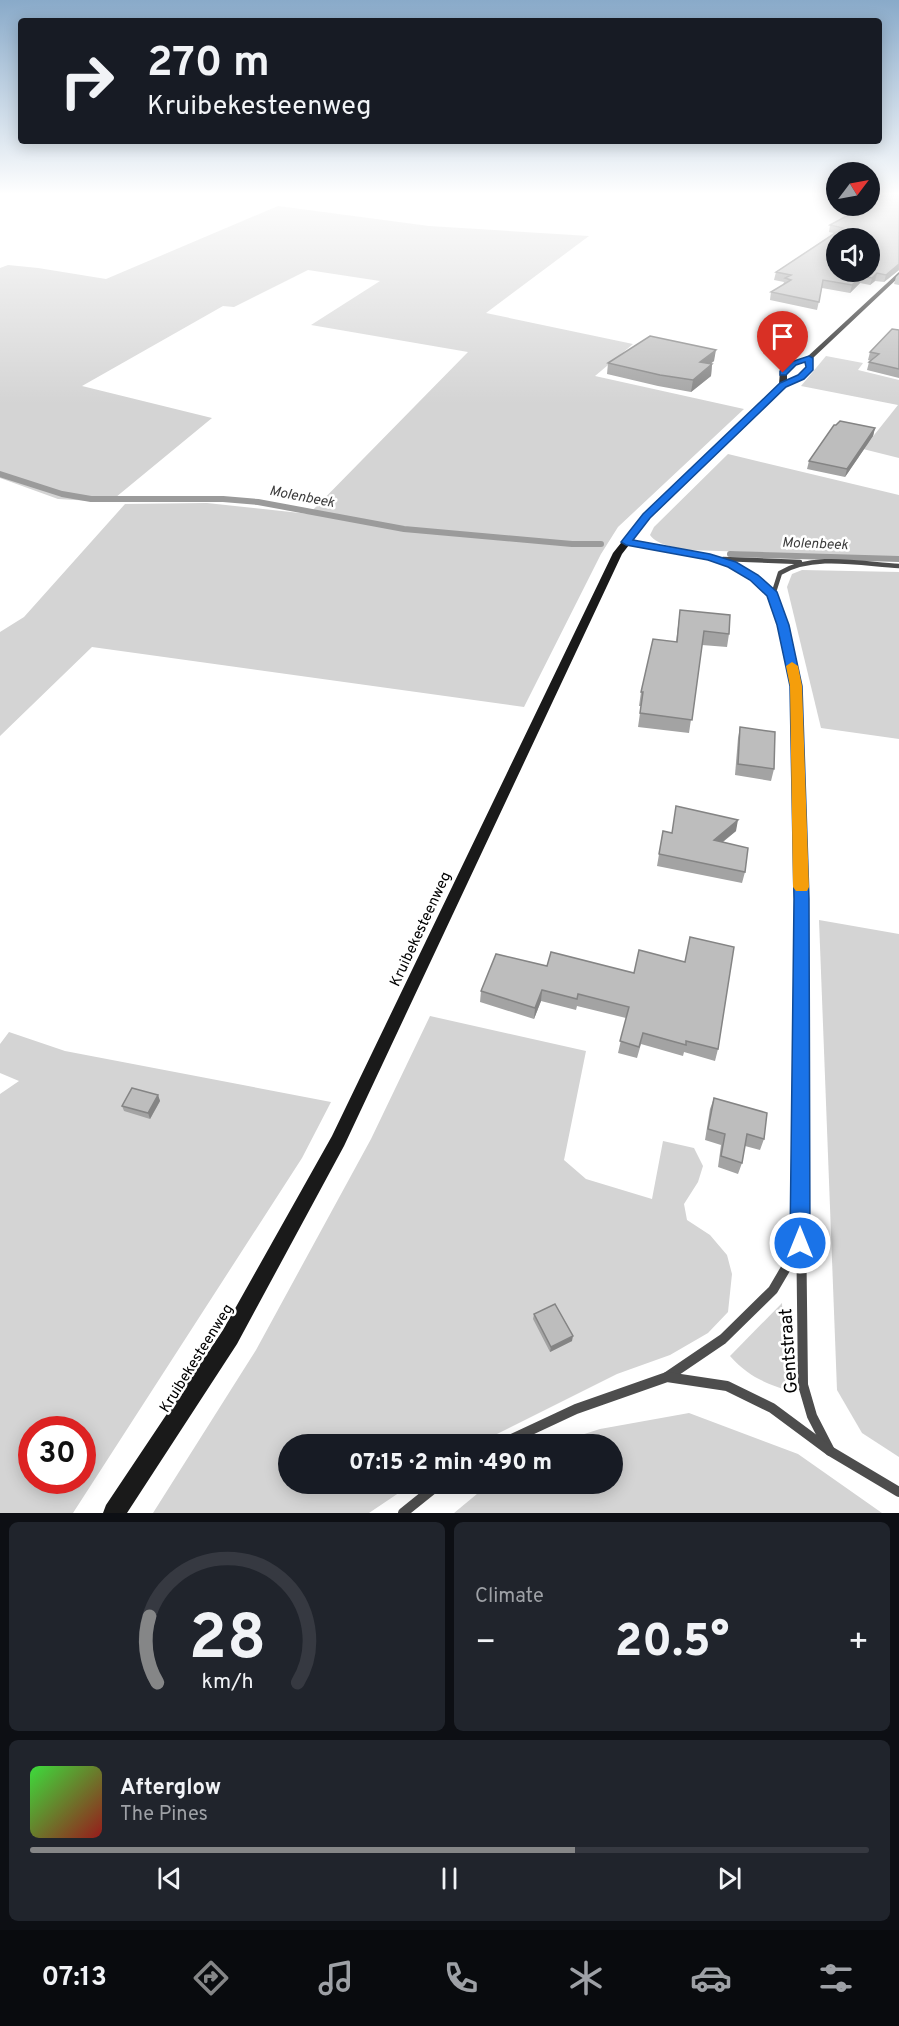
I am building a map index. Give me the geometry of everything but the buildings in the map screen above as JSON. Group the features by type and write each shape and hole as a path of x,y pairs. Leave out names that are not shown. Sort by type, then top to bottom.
{"street":[{"name":"Kruibekesteenweg","path":"783,385 783,373 793,364 809,358 899,274"},
{"name":"Kruibekesteenweg","path":"114,1513 230,1337 338,1141 612,562 647,516 783,385 801,377 810,368 809,358"},
{"name":"Gentstraat","path":"626,542 710,558 732,565 754,577 772,595 783,625 796,686 801,899 800,1243 803,1385 812,1416 830,1451"},
{"name":"Gentstraat","path":"710,558 899,566"},
{"name":"Gentstraat","path":"772,595 777,577 782,571 809,562"},
{"name":"Gentstraat","path":"667,1377 723,1339 773,1290 800,1243"},
{"path":"522,1434 576,1409 667,1377 727,1386 772,1408 830,1451 899,1492"},
{"path":"403,1513 427,1494"}],"shaded area":[{"path":"145,263 553,263 486,313 633,344 595,376 744,409 618,527 601,554 524,707 92,647 0,736 0,632 24,617 125,504 207,503 309,514 468,352 311,325 380,281 308,270 234,307 223,306 82,386 212,418 110,502 58,499 0,478 0,268 8,265 38,268 106,279"},
{"path":"826,356 863,363 858,370 899,380 899,458 863,449 898,405 801,386"},
{"path":"728,454 899,495 899,560 836,555 689,550 668,546 653,539 650,535 654,527"},
{"path":"802,570 899,572 899,739 821,728 787,587 792,574"},
{"path":"819,920 899,934 899,1457 862,1433 837,1390"},
{"path":"430,1016 586,1051 564,1160 586,1179 652,1199 663,1141 694,1148 703,1166 698,1182 684,1204 687,1220 710,1235 727,1255 732,1274 728,1312 708,1333 670,1355 617,1374 497,1434 278,1434 278,1494 397,1494 369,1513 153,1513 256,1350 371,1139"},
{"path":"9,1032 65,1051 331,1102 302,1158 96,1477 96,1416 18,1416 18,1494 85,1494 73,1513 0,1513 0,1094 19,1081 0,1073 0,1044"},
{"path":"782,1303 786,1390 755,1377 730,1356"},
{"path":"689,1413 798,1454 882,1513 454,1513 477,1494 623,1494 623,1434 584,1434 600,1429"}],"waterway":[{"name":"Molenbeek","path":"0,474 62,494 91,499 223,499 258,502 404,529 572,544 601,544"},
{"name":"Molenbeek","path":"730,554 899,559"}],"slow traffic":[{"path":"792,666 796,686 801,887"}],"route":[{"path":"783,373 793,364 809,358 810,368 801,377 783,385 647,516 626,542 710,558 732,565 754,577 772,595 783,625 796,686 801,899 800,1243"}]}
